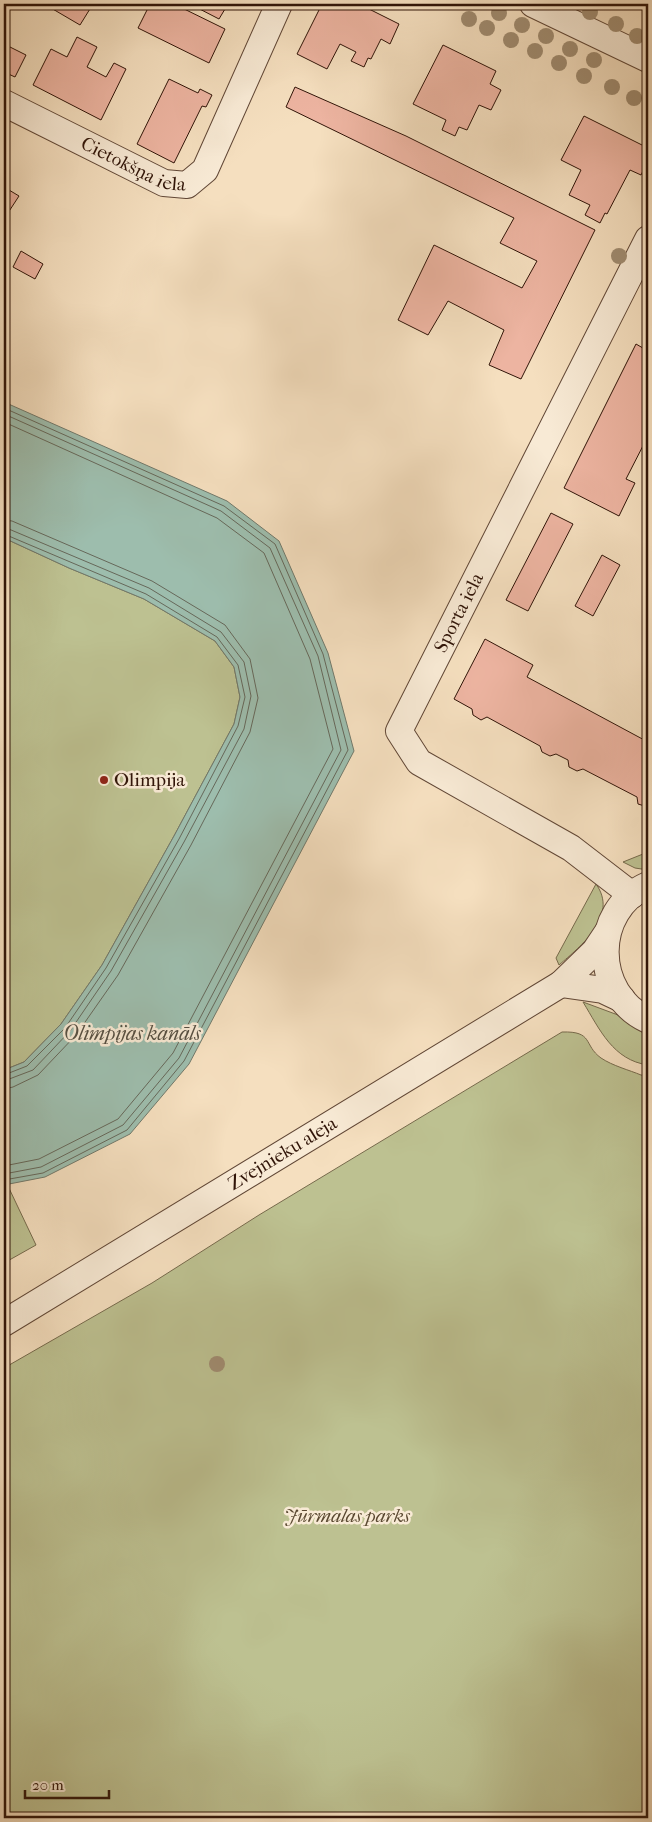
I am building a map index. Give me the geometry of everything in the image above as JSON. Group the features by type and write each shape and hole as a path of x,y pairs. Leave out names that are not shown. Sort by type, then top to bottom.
{"street":[{"name":"Cietokšņa iela","path":"4,103 164,183 187,185 205,170 279,4"},
{"path":"533,4 648,59"},
{"name":"Sporta iela","path":"640,890 571,848 419,762 399,731 648,239"},
{"name":"Zvejnieku aleja","path":"4,1323 561,984 595,951 621,906 640,890"},
{"path":"607,933 605,947 608,975 622,999 632,1010 648,1020"},
{"path":"561,984 603,990 622,999"}],"green space":[{"name":"Olimpija","path":"4,538 69,568 144,599 215,641 234,667 240,697 234,724 102,965 61,1024 24,1062 4,1070"},
{"path":"648,852 648,870 635,868 623,862"},
{"path":"596,884 602,896 603,907 600,919 586,939 559,965 556,958"},
{"path":"583,1002 618,1015 648,1035 648,1065 625,1057 617,1050 602,1033"},
{"name":"Jūrmalas parks","path":"562,1032 572,1032 584,1036 595,1053 601,1058 621,1068 648,1076 648,1818 4,1818 4,1368 152,1283 259,1215"},
{"path":"7,1184 36,1245 4,1263 4,1185"}],"water":[{"name":"Olimpijas kanāls","path":"4,402 227,501 279,541 328,653 354,751 189,1064 130,1134 45,1177 4,1185 4,1070 24,1062 61,1024 102,965 234,724 240,697 234,667 215,641 144,599 69,568 4,538"}],"building":[{"path":"53,4 93,4 80,25 51,8"},
{"path":"150,4 174,4 225,29 209,63 138,28"},
{"path":"190,4 228,4 219,19"},
{"path":"322,4 359,4 399,24 390,44 381,39 371,59 368,58 364,67 351,61 356,52 340,44 327,69 297,54"},
{"path":"77,37 97,47 87,67 106,77 114,63 126,69 101,120 33,85 51,49 67,57"},
{"path":"4,44 26,55 15,77 4,72"},
{"path":"443,45 496,71 490,84 501,90 491,110 479,105 467,130 459,127 455,136 442,130 446,120 413,104"},
{"path":"169,79 198,93 200,89 212,95 206,107 202,106 174,163 137,144"},
{"path":"295,87 406,136 595,230 521,379 489,365 504,330 448,301 428,335 398,320 434,245 522,288 537,261 500,243 514,218 286,107"},
{"path":"584,116 648,148 648,161 641,175 630,170 607,214 605,213 600,223 585,215 590,205 569,195 581,170 561,160"},
{"path":"4,187 19,196 4,219"},
{"path":"21,251 43,264 35,279 13,267"},
{"path":"636,344 648,351 648,436 626,479 635,483 619,516 564,488"},
{"path":"551,513 573,524 528,611 506,600"},
{"path":"602,555 620,565 593,616 575,606"},
{"path":"485,639 533,665 527,677 648,742 648,807 638,804 637,797 583,769 577,771 569,767 568,760 556,754 550,756 542,752 540,746 487,717 481,720 473,715 472,709 454,699"}],"place":[{"name":"Olimpija","path":"104,780"}]}
